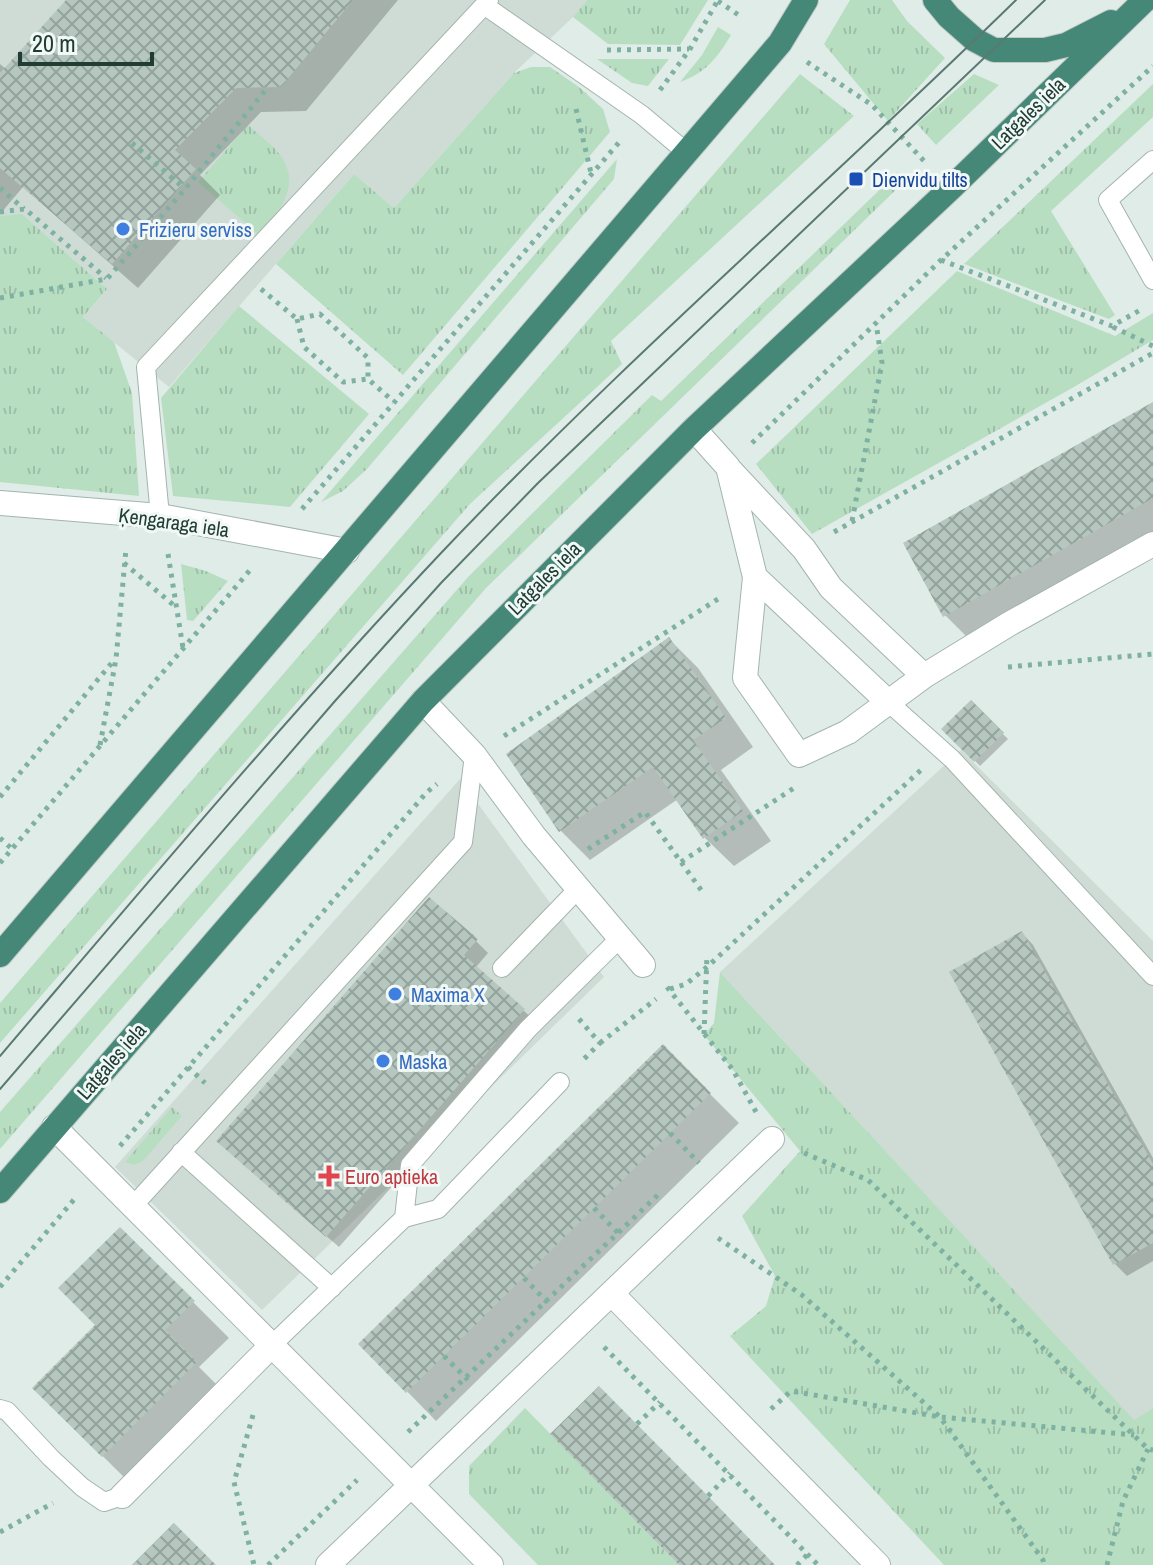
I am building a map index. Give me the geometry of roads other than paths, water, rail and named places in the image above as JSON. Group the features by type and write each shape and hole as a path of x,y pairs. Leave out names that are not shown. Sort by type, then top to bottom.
{"highway":[{"path":"0,955 780,43 806,0"},
{"name":"Latgales iela","path":"935,0 975,40 994,50 1045,50 1066,45 1139,5"},
{"name":"Latgales iela","path":"0,1191 423,701 694,429 950,189 1139,5"}],"street":[{"path":"694,429 804,549 831,588 924,676"},
{"path":"728,467 755,577 745,678 799,755 848,732 924,676 1009,624 1153,544"},
{"name":"Ķengaraga iela","path":"0,503 160,516 347,551"},
{"path":"755,577 887,701"},
{"path":"423,701 474,755 577,890 643,965"},
{"path":"54,1127 491,1565"},
{"path":"328,1565 772,1139"},
{"path":"612,1294 878,1565"},
{"path":"122,1496 273,1344"}],"lane":[{"path":"160,516 146,367 486,3 642,115 686,152"},
{"path":"1153,160 1108,200 1153,280"},
{"path":"887,701 942,750 1153,976"},
{"path":"134,1205 463,842 474,755"},
{"path":"502,968 577,890"},
{"path":"404,1218 410,1165 528,1029 620,938"},
{"path":"273,1344 404,1218 438,1209 560,1082"},
{"path":"181,1152 332,1288"},
{"path":"0,1409 7,1411 82,1487 104,1502 122,1496"}],"tram line":[{"path":"0,1056 273,738 385,613 511,480 1016,0"},
{"path":"0,1089 441,583 538,483 1045,0"}],"place":[{"name":"Dienvidu tilts","path":"856,179"},
{"name":"Frizieru serviss","path":"123,229"},
{"name":"Maxima X","path":"395,994"},
{"name":"Maska","path":"383,1061"},
{"name":"Euro aptieka","path":"329,1176"}]}
